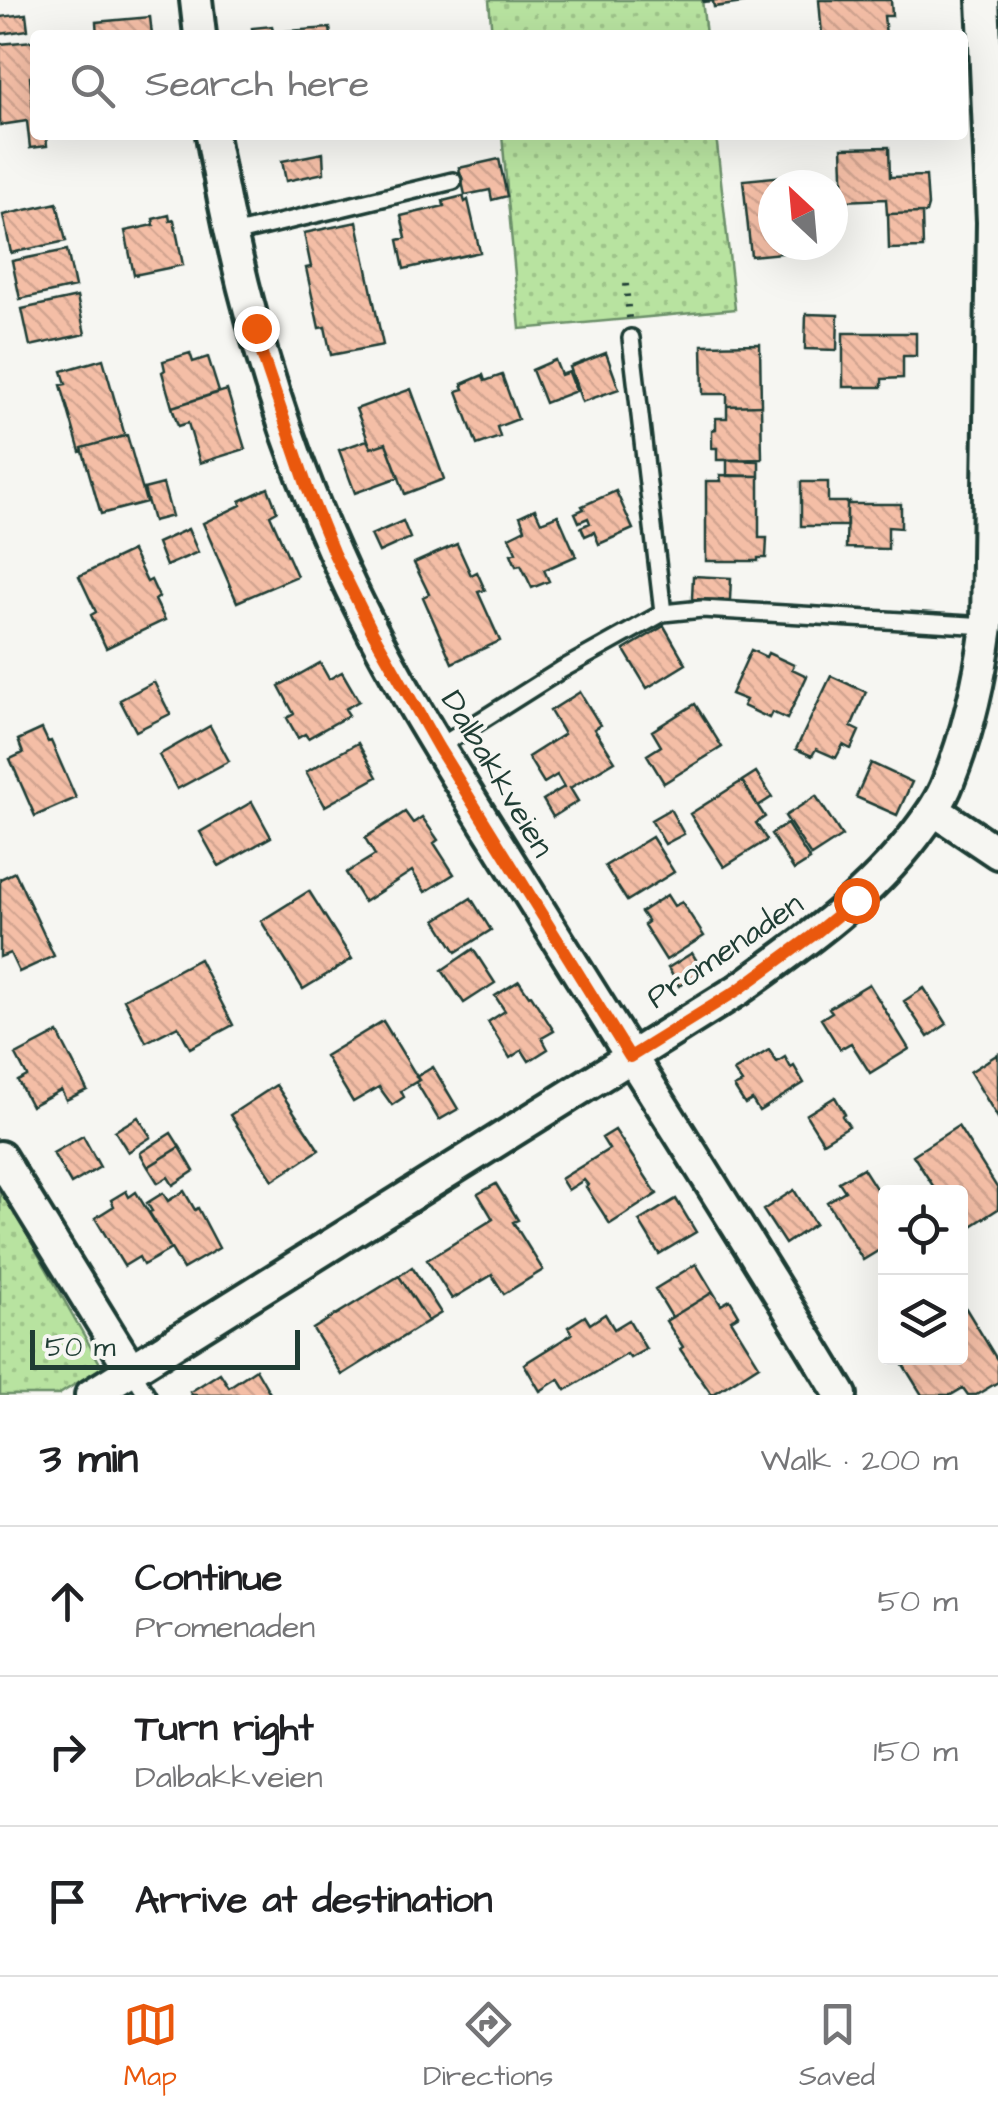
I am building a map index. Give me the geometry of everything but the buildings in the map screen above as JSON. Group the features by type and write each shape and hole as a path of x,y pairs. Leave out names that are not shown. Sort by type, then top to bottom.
{"street":[{"path":"196,0 199,30"},
{"name":"Promenaden","path":"90,1395 139,1383 630,1057 738,990 856,900 896,860 934,810 948,784 980,680 987,626 993,222 983,0"},
{"name":"Dalbakkveien","path":"213,140 262,354 308,490 372,631 438,747 841,1395"},
{"path":"934,810 998,854"},
{"path":"0,1157 139,1383"}],"lane":[{"path":"232,234 453,182"},
{"path":"631,338 663,613"},
{"path":"438,747 561,670 663,613 702,609 987,626"}],"green space":[{"path":"489,0 702,0 705,30 492,30"},
{"path":"502,140 717,140 735,309 520,329"},
{"path":"0,1187 102,1367 58,1395 0,1395"}],"route":[{"path":"256,328 308,490 372,631 438,747 630,1057 738,990 856,900"}]}
